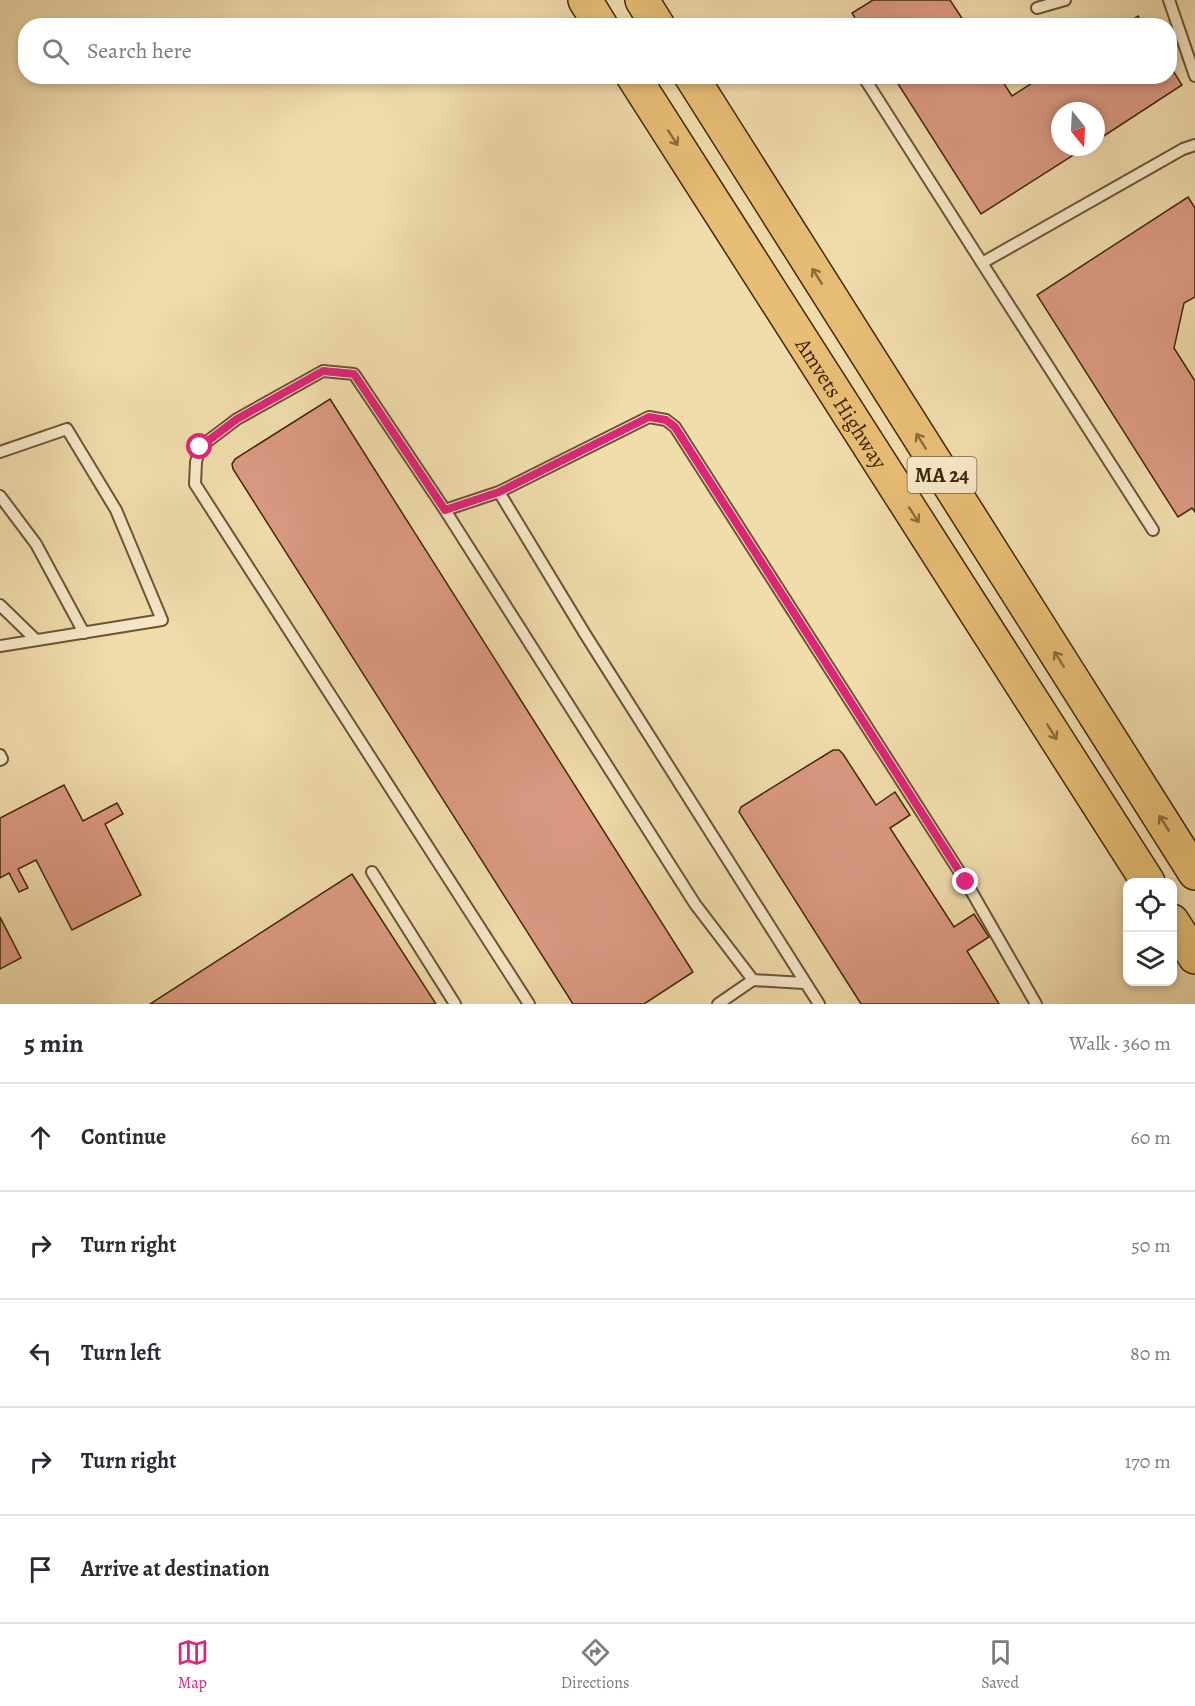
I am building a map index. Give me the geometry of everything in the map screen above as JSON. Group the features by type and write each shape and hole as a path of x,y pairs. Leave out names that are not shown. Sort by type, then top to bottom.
{"highway":[{"path":"585,0 596,18"},
{"path":"642,0 653,18"},
{"name":"Amvets Highway","path":"638,84 1145,878"},
{"name":"Amvets Highway","path":"696,84 1195,873"},
{"path":"1177,928 1195,957"}],"lane":[{"path":"1037,8 1065,0"},
{"path":"1169,0 1175,18"},
{"path":"1177,23 1195,76"},
{"path":"868,84 1153,530"},
{"path":"982,262 1183,149 1195,145"},
{"path":"529,1004 195,484 196,462 200,447 237,419 323,371 354,374 445,510 695,904 753,980"},
{"path":"445,510 499,492 649,417 666,420 675,427 966,882 1036,1004"},
{"path":"0,452 67,429 116,510 162,620 0,646"},
{"path":"499,492 585,634 819,1004"},
{"path":"0,496 36,544 84,633"},
{"path":"0,605 36,640"},
{"path":"0,755 2,759 0,760"},
{"path":"372,872 455,1004"},
{"path":"718,1004 753,980 804,983"}],"building":[{"path":"873,0 950,0 962,18 855,18 852,13"},
{"path":"1177,77 1182,85 1105,135 1105,102 1051,102 1051,156 1072,156 981,214 898,84 1004,84 1012,96 1031,84 1177,84"},
{"path":"1188,197 1195,208 1195,297 1184,303 1174,348 1195,381 1195,512 1192,508 1178,517 1037,295"},
{"path":"330,399 693,972 644,1004 573,1004 233,469 232,464 235,459"},
{"path":"833,750 839,750 843,754 876,805 895,792 910,815 890,828 954,927 974,914 989,937 967,951 999,1004 861,1004 739,812 741,807"},
{"path":"64,785 83,821 117,803 123,814 105,824 141,895 72,930 36,860 18,869 28,888 19,892 9,873 0,878 0,818"},
{"path":"352,874 436,1004 150,1004"},
{"path":"0,917 21,958 0,969"}],"route":[{"path":"200,447 237,419 323,371 354,374 445,510 499,492 649,417 666,420 675,427 966,882"}]}
